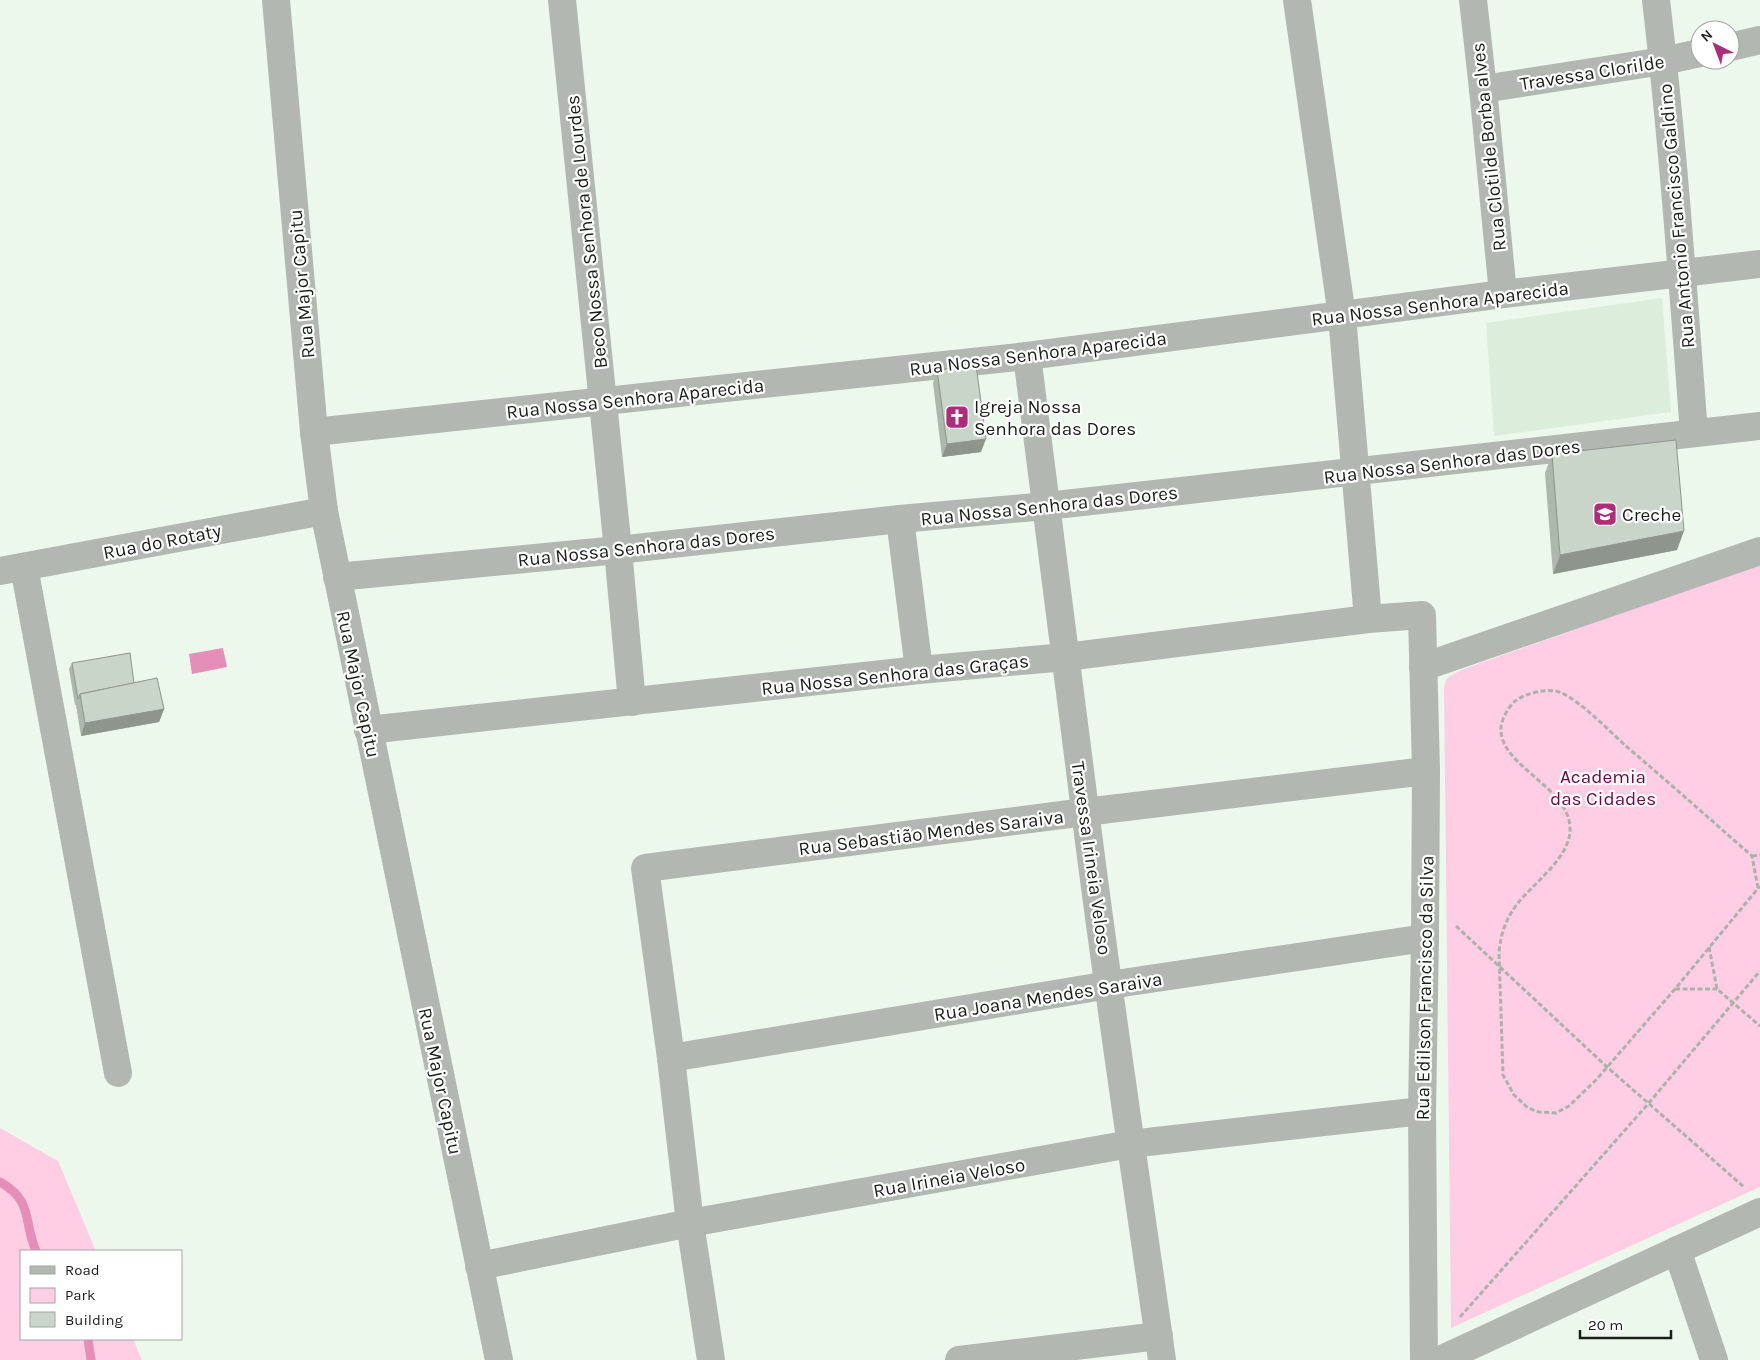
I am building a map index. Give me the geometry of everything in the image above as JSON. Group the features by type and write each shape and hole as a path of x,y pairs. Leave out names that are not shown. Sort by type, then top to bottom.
{"street":[{"name":"Rua Major Capitu","path":"276,0 314,432 324,511 499,1360"},
{"name":"Beco Nossa Senhora de Lourdes","path":"562,0 632,702"},
{"path":"1297,0 1342,316 1368,619"},
{"name":"Rua Clotilde Borba alves","path":"1473,0 1503,294"},
{"name":"Rua Antonio Francisco Galdino","path":"1656,0 1682,274 1694,433"},
{"path":"1740,45 1760,40"},
{"name":"Travessa Clorilde","path":"1483,89 1690,55"},
{"name":"Rua Nossa Senhora Aparecida","path":"314,432 1027,356 1503,294 1760,264"},
{"name":"Travessa Irineia Veloso","path":"1027,356 1085,812 1160,1348"},
{"name":"Rua Nossa Senhora das Dores","path":"337,577 618,550 900,519 1047,506 1760,426"},
{"name":"Rua do Rotaty","path":"12,569 324,511"},
{"path":"900,519 919,670"},
{"path":"1423,667 1760,552"},
{"path":"12,569 118,1072"},
{"name":"Rua Nossa Senhora das Graças","path":"368,730 919,670 1066,657 1368,619 1422,615"},
{"name":"Rua Edilson Francisco da Silva","path":"1422,615 1426,771 1422,1112 1424,1360"},
{"name":"Rua Sebastião Mendes Saraiva","path":"670,1058 644,868 1426,771"},
{"name":"Rua Joana Mendes Saraiva","path":"670,1058 1109,985 1425,938"},
{"path":"670,1058 690,1223 711,1360"},
{"name":"Rua Irineia Veloso","path":"479,1266 690,1223 1130,1144 1422,1112"},
{"path":"1440,1360 1760,1212"},
{"path":"1678,1250 1714,1360"},
{"path":"959,1360 1160,1348"}],"path":[{"path":"1544,691 1560,692 1592,715 1752,856 1759,887 1675,989 1607,1067 1569,1106 1556,1113 1539,1112 1528,1108 1514,1095 1502,1075 1499,952 1501,935 1505,924 1519,902 1558,860 1570,832 1567,814 1562,803 1517,760 1504,744 1501,727 1506,714 1514,702 1530,694 1544,691"},
{"path":"1752,856 1760,855"},
{"path":"1425,897 1607,1067 1745,1187"},
{"path":"1709,947 1718,989 1760,1026"},
{"path":"1458,1320 1648,1104 1760,971"},
{"path":"1675,989 1718,989"}],"shaded area":[{"path":"1662,298 1671,412 1494,436 1486,323"},
{"path":"223,648 227,667 192,674 189,654"}],"green space":[{"name":"Academia das Cidades","path":"1760,564 1760,1187 1451,1328 1444,687 1447,678 1461,670"},
{"path":"0,1128 58,1161 96,1250 20,1250 20,1340 133,1340 142,1360 0,1360"}],"building":[{"name":"Igreja Nossa Senhora das Dores","path":"976,365 986,439 947,444 937,370"},
{"path":"1676,440 1684,531 1560,555 1552,454"},
{"path":"130,653 134,683 80,694 78,699 72,663"},
{"path":"157,678 164,709 85,723 80,694"}],"waterway":[{"path":"0,1182 11,1189 23,1205 36,1250"},
{"path":"88,1340 91,1360"}],"place":[{"name":"Igreja Nossa Senhora das Dores","path":"957,417"},
{"name":"Creche","path":"1605,514"}]}
